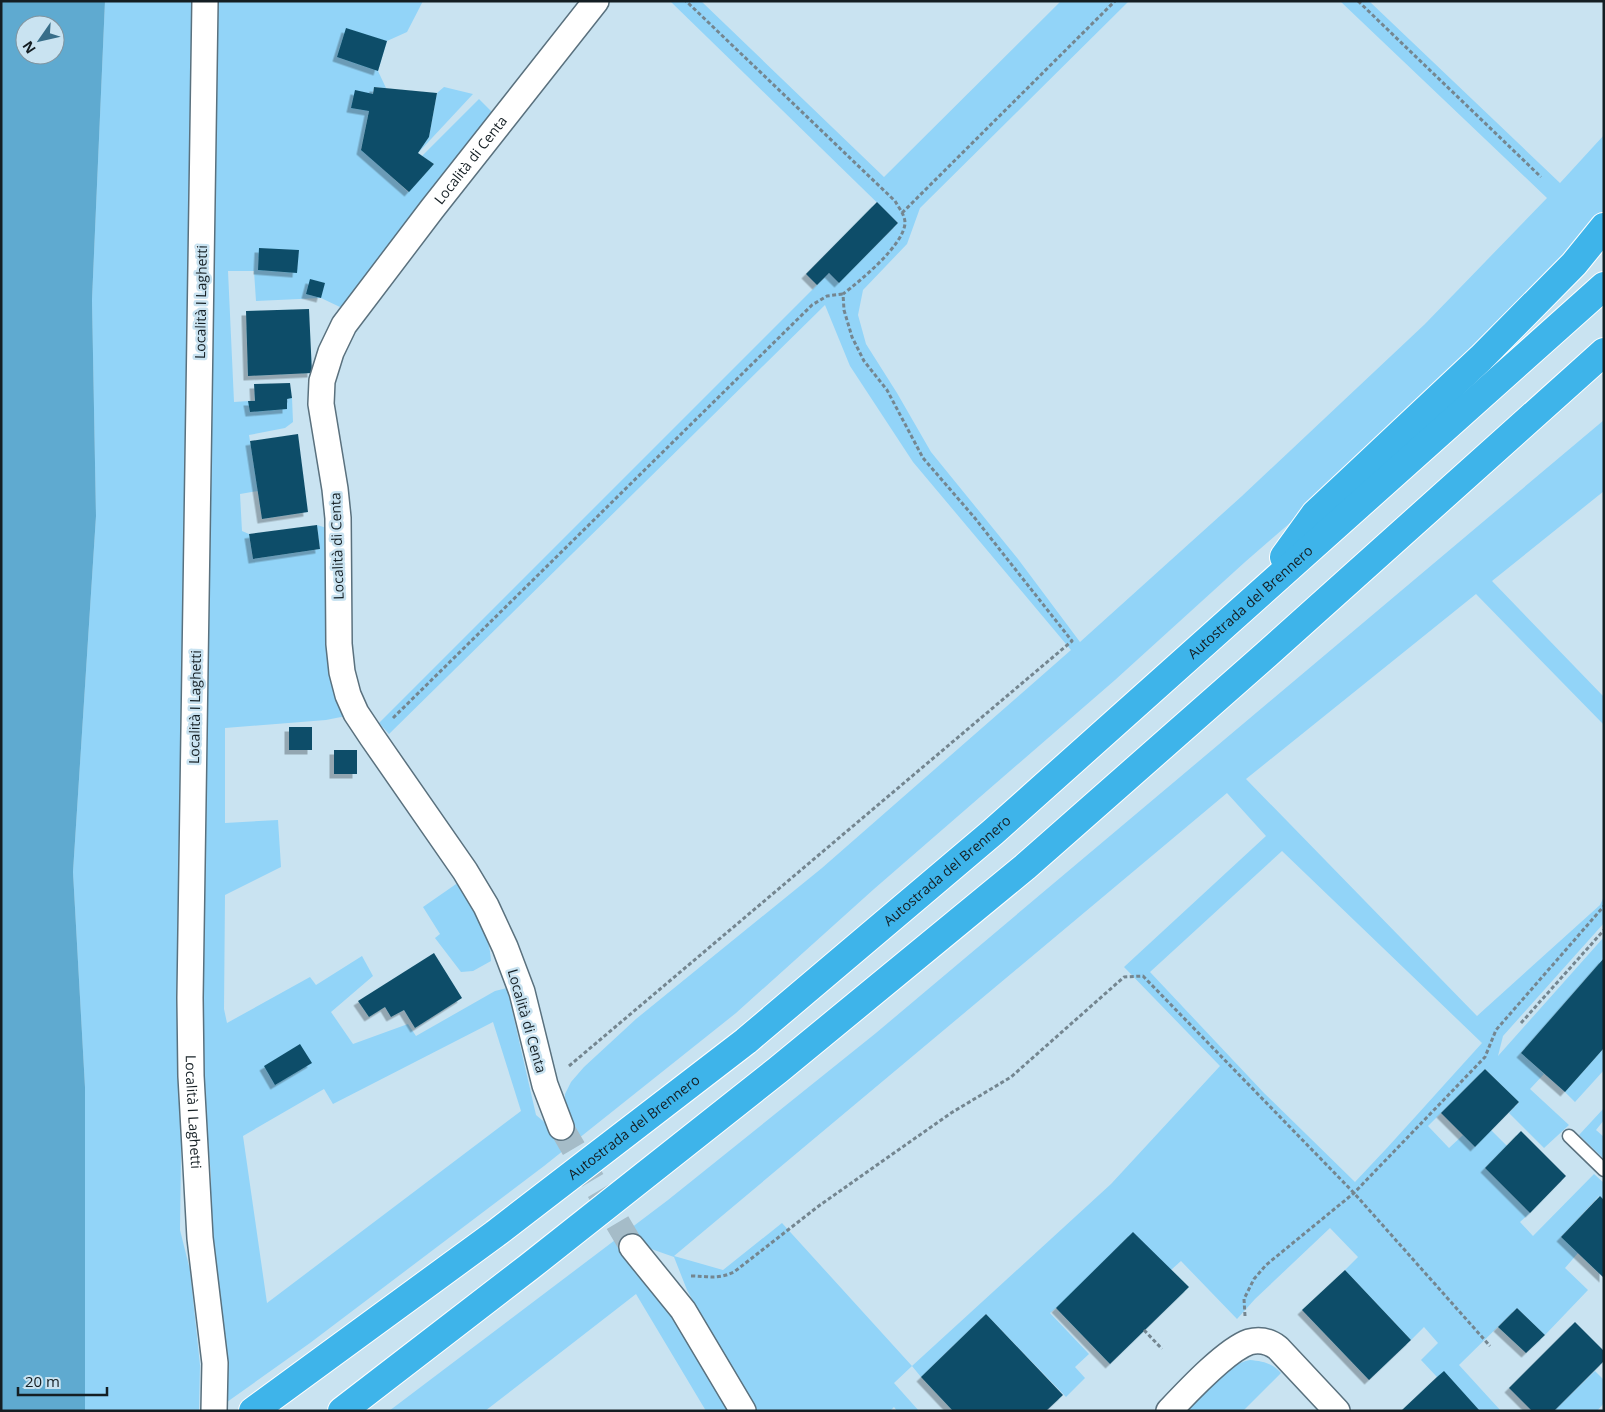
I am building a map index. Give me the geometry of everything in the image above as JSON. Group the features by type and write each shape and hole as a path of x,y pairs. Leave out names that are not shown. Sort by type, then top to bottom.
{"highway":[{"path":"1254,599 1315,514 1481,358 1574,264 1604,227"},
{"name":"Autostrada del Brennero","path":"253,1411 495,1234 746,1041 993,832 1604,286"},
{"path":"342,1411 778,1070 1025,867 1267,654 1604,352"}],"street":[{"name":"Località I Laghetti","path":"205,1 190,988 191,1066 200,1238 215,1363 214,1411"},
{"name":"Località di Centa","path":"560,1127 546,1085 522,992 505,947 486,906 465,871 372,737 348,695 342,672 339,644 338,518 321,404 322,381 326,366 344,325 438,201 596,1"},
{"path":"632,1247 683,1310 743,1411"},
{"path":"1169,1411 1225,1357 1250,1342 1261,1341 1270,1342 1278,1348 1337,1411"}],"lane":[{"path":"1569,1136 1604,1170"}],"path":[{"path":"372,737 812,305 827,296 843,294 859,282 895,247 905,224 902,213 895,201 686,1"},
{"path":"902,213 1115,1"},
{"path":"1358,1 1541,178"},
{"path":"546,1085 1072,641 974,517 923,458 886,390 864,361 852,337 844,310 843,294"},
{"path":"1244,1310 1244,1299 1254,1279 1266,1265 1354,1193 1485,1057 1496,1030 1604,906"},
{"path":"1521,1023 1604,930"},
{"path":"662,1285 682,1275 711,1278 724,1277 734,1272 820,1205 951,1113 1011,1078 1124,977 1143,976 1354,1193 1490,1346"},
{"path":"1144,1330 1162,1349"}],"shaded area":[{"path":"1,1 105,1 92,300 96,516 73,872 85,1087 85,1411 1,1411"},
{"path":"105,1 196,1 180,1230 190,1270 200,1365 199,1411 85,1411 85,1087 73,872 96,516 92,300"},
{"path":"215,1 423,1 407,32 387,41 378,71 386,88 374,87 361,149 408,192 434,164 422,156 479,99 493,113 350,300 340,307 321,298 256,301 254,271 228,271 234,402 292,398 293,422 285,428 249,435 258,491 240,494 242,531 249,534 253,559 320,549 317,525 330,529 351,715 326,720 225,728 225,823 278,820 281,867 225,895 224,1009 227,1023 310,977 316,985 362,956 373,976 331,1012 353,1044 408,1024 416,1036 495,991 507,988 536,1115 555,1131 565,1108 565,1094 571,1082 584,1067 636,1019 822,868 1071,650 913,462 850,366 825,305 389,734 379,723 829,273 839,283 898,223 670,1 701,1 884,177 1061,1 1129,1 920,208 907,244 863,290 858,315 866,344 931,452 1018,559 1080,642 1242,496 1425,324 1547,198 1340,1 1369,1 1560,183 1604,135 1604,212 1541,282 1350,471 1245,562 1115,680 874,889 736,1013 544,1166 310,1343 227,1402 226,1353 210,1223 211,1176 207,1129 199,1086","holes":["493,1022 521,1111 267,1303 243,1136 324,1089 333,1104"]},
{"path":"444,87 473,94 418,153 429,137 437,93"},
{"path":"1604,420 1604,491 1492,581 1604,697 1604,725 1476,594 1246,779 1477,1016 1600,905 1604,896 1604,923 1503,1036 1498,1056 1604,937 1604,958 1521,1053 1544,1074 1530,1089 1569,1125 1544,1148 1509,1113 1519,1102 1485,1069 1428,1126 1449,1148 1463,1135 1475,1147 1491,1130 1507,1146 1485,1168 1530,1213 1520,1222 1533,1236 1594,1174 1604,1183 1604,1200 1599,1196 1561,1237 1578,1253 1565,1268 1588,1290 1545,1335 1517,1308 1459,1365 1501,1411 1480,1411 1444,1372 1437,1377 1421,1360 1438,1343 1424,1327 1411,1340 1345,1270 1358,1257 1330,1228 1255,1299 1237,1319 1181,1261 1171,1270 1056,1308 1050,1313 1089,1354 1075,1367 1085,1378 1066,1397 986,1314 921,1377 912,1366 894,1383 919,1411 897,1411 894,1407 890,1411 754,1411 687,1290 674,1257 637,1244 663,1301 733,1411 706,1411 636,1294 485,1411 389,1411 668,1200 876,1033","holes":["1227,793 1266,836 1124,967 1220,1066 1111,1184 912,1366 782,1223 723,1270 674,1256","1282,851 1482,1043 1355,1182 1264,1093 1150,972"]},
{"path":"459,882 480,920 490,951 491,961 473,971 461,972 435,938 440,934 423,907"},
{"path":"1604,1048 1604,1070 1575,1102 1565,1092"},
{"path":"1604,1108 1604,1120 1596,1130 1604,1137 1604,1159 1579,1135"},
{"path":"1250,1360 1267,1363 1281,1373 1243,1411 1187,1411 1224,1373 1232,1367"},
{"path":"1595,1371 1604,1380 1604,1403 1597,1411 1554,1411"}],"building":[{"path":"346,28 387,41 378,71 337,57"},
{"path":"374,87 437,93 429,137 418,153 434,164 409,192 361,150 369,111 351,108 355,90 373,94"},
{"path":"877,202 898,223 839,283 829,273 817,285 806,274"},
{"path":"259,248 299,250 297,273 258,270"},
{"path":"310,279 325,283 321,298 306,294"},
{"path":"309,309 312,373 248,376 246,311"},
{"path":"290,383 292,398 287,399 287,409 250,412 248,401 255,401 254,384"},
{"path":"298,434 308,512 262,519 250,441"},
{"path":"317,525 320,549 253,559 249,534"},
{"path":"289,727 312,727 312,750 289,750"},
{"path":"334,750 357,750 357,774 334,774"},
{"path":"434,953 462,998 415,1028 404,1010 391,1017 385,1007 369,1017 358,1001"},
{"path":"1604,958 1604,1048 1565,1092 1521,1053"},
{"path":"300,1044 312,1063 275,1085 264,1066"},
{"path":"1485,1069 1519,1102 1475,1147 1441,1113"},
{"path":"1521,1131 1566,1176 1530,1213 1485,1168"},
{"path":"1600,1196 1604,1200 1604,1278 1561,1237"},
{"path":"1133,1232 1189,1287 1110,1364 1056,1308"},
{"path":"1345,1270 1411,1340 1369,1380 1302,1310"},
{"path":"1517,1308 1545,1335 1526,1353 1498,1327"},
{"path":"986,1314 1063,1395 1046,1411 953,1411 921,1377"},
{"path":"1575,1322 1604,1351 1604,1361 1554,1411 1532,1411 1509,1388"},
{"path":"1444,1371 1480,1411 1401,1411 1437,1377"}],"tunnel":[{"path":"561,1127 632,1247"}]}
